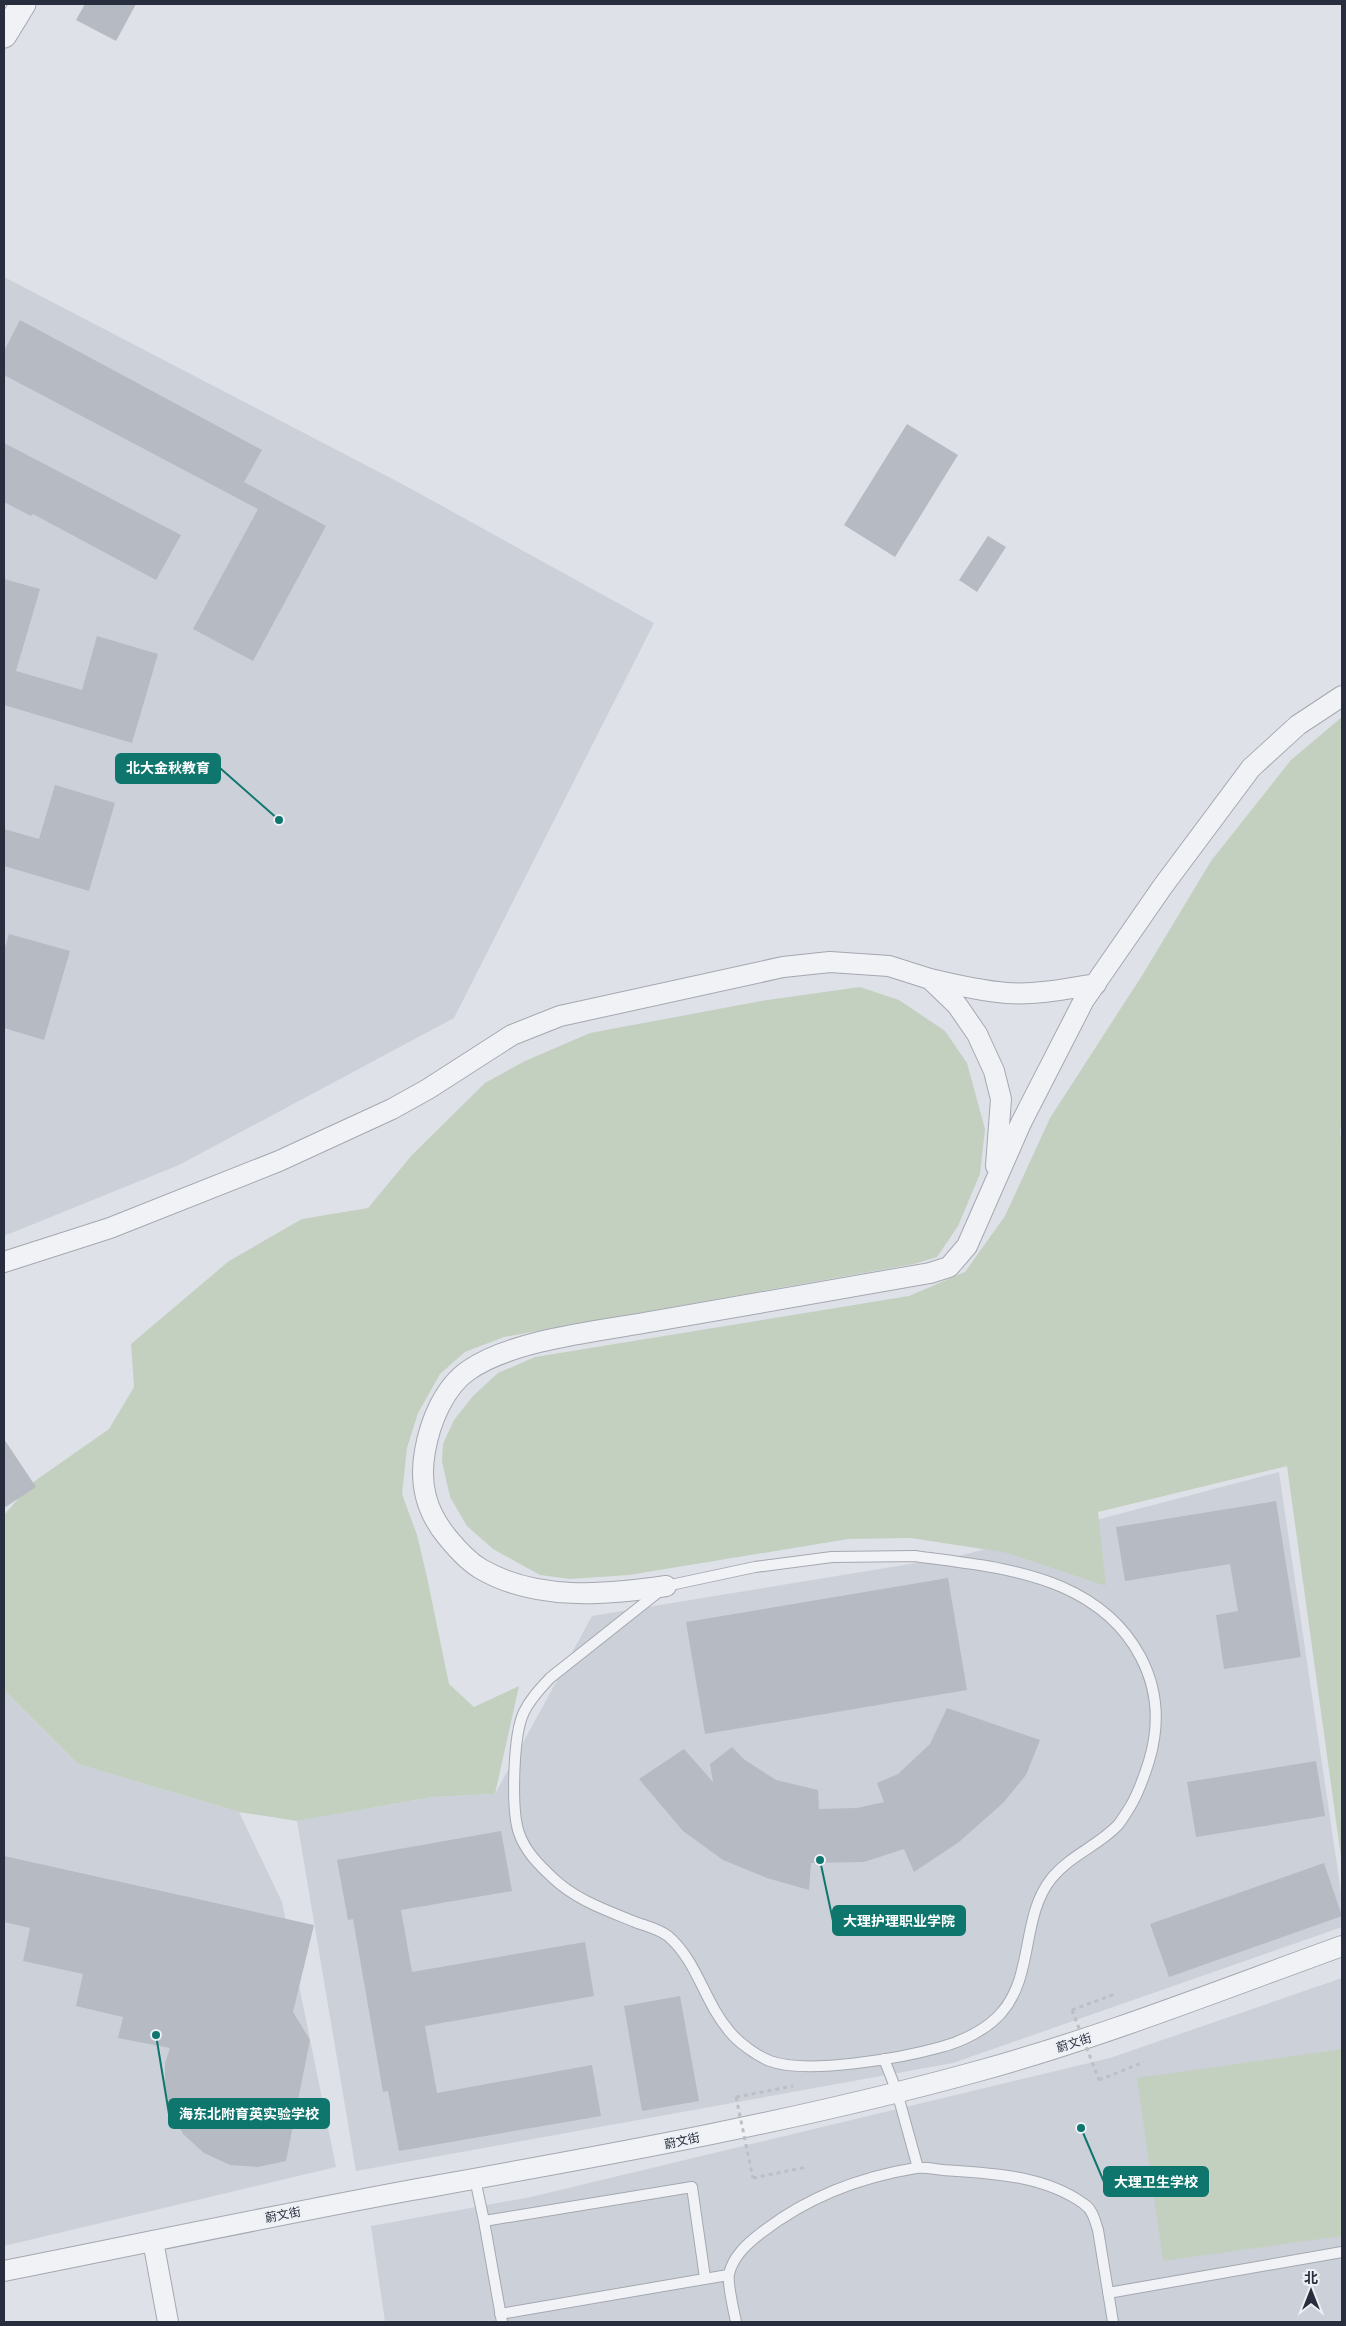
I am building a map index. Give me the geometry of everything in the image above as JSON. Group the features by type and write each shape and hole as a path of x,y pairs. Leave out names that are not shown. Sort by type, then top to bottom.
{"street":[{"path":"4,35 23,4"},
{"path":"666,1586 605,1594 552,1591 518,1585 480,1569 457,1549 432,1518 426,1499 422,1467 429,1428 449,1390 468,1371 496,1355 521,1347 598,1331 930,1273 949,1267 967,1246 1025,1115 1084,1000 1163,886 1251,768 1298,725 1342,696"},
{"path":"4,1262 110,1228 279,1161 392,1110 512,1035 560,1016 783,967 830,962 889,966 972,989 1007,993 1050,992 1096,984"},
{"path":"930,978 957,1005 972,1026 994,1071 1001,1100 995,1185"},
{"name":"蔚文街","path":"4,2271 475,2179 677,2142 897,2092 993,2067 1122,2028 1342,1946"},
{"path":"153,2241 168,2322"}],"lane":[{"path":"915,1556 1019,1572 1062,1587 1090,1602 1122,1628 1140,1655 1154,1688 1157,1713 1156,1738 1142,1783 1118,1825 1067,1863 1050,1880 1037,1903 1016,1991 1001,2014 976,2033 943,2047 884,2059 802,2067 770,2061 730,2033 685,1953 664,1933 591,1904 557,1882 532,1858 519,1832 514,1803 514,1770 522,1715 534,1696 550,1678 666,1586 755,1567 832,1557 915,1556"},
{"path":"884,2059 897,2092 918,2168"},
{"path":"736,2322 728,2274 739,2253 784,2215 855,2182 918,2168 979,2171 1014,2176 1051,2187 1086,2204 1094,2216 1098,2230 1112,2322"},
{"path":"475,2179 501,2318 728,2274"},
{"path":"484,2221 692,2187 705,2278"},
{"path":"1108,2293 1342,2252"}],"path":[{"path":"1115,1994 1072,2010 1099,2080 1144,2062"},
{"path":"793,2086 736,2097 753,2178 807,2167"}],"shaded area":[{"path":"4,277 404,485 654,623 454,1018 179,1165 4,1236"},
{"path":"1279,1472 1342,1899 1342,1927 953,2063 356,2171 297,1821 433,1797 495,1794 592,1616 959,1556"},
{"path":"4,1690 78,1764 239,1812 282,1902 336,2167 4,2246"},
{"path":"1342,1978 1342,2322 385,2322 371,2226 531,2197 1110,2058"}],"green space":[{"path":"1342,717 1342,1124 1340,1130 1342,1148 1342,1864 1287,1466 1098,1512 1106,1586 1008,1553 911,1538 848,1539 629,1575 570,1579 540,1575 493,1549 467,1526 450,1497 442,1461 443,1444 454,1420 473,1396 498,1373 535,1357 909,1296 965,1272 1005,1216 1050,1118 1143,974 1211,861 1291,760"},
{"path":"860,987 899,1000 945,1031 967,1063 985,1129 980,1174 958,1226 937,1257 914,1264 504,1337 465,1352 440,1374 418,1413 407,1448 402,1494 417,1535 449,1684 474,1707 519,1686 495,1794 433,1797 297,1821 239,1812 78,1764 4,1690 4,1515 32,1483 109,1429 134,1387 131,1344 229,1261 302,1219 368,1208 412,1155 485,1083 525,1061 590,1033 761,1001"},
{"path":"1342,2049 1342,2236 1163,2261 1137,2078"}],"building":[{"path":"85,4 136,4 116,41 76,20"},
{"path":"20,320 262,450 244,482 326,526 253,661 193,629 258,509 4,375 4,351"},
{"path":"907,424 958,455 895,557 844,525"},
{"path":"4,443 181,535 156,580 33,514 31,516 4,502"},
{"path":"988,536 1006,547 977,592 959,580"},
{"path":"4,579 40,589 16,671 82,690 97,636 158,654 132,743 4,705"},
{"path":"55,785 115,803 89,891 4,866 4,829 39,839"},
{"path":"9,934 70,951 44,1040 4,1028 4,951"},
{"path":"4,1439 36,1487 4,1508"},
{"path":"1276,1501 1301,1657 1224,1669 1216,1615 1238,1611 1230,1564 1125,1581 1116,1527"},
{"path":"948,1578 967,1690 705,1734 686,1622"},
{"path":"947,1708 1040,1740 1026,1775 1003,1803 959,1842 914,1872 904,1849 864,1862 811,1863 809,1890 767,1878 723,1860 683,1831 639,1779 684,1749 713,1782 710,1764 732,1747 745,1760 776,1780 818,1790 819,1809 857,1808 884,1802 877,1783 898,1774 930,1744"},
{"path":"1316,1761 1325,1816 1196,1837 1187,1782"},
{"path":"501,1831 512,1891 401,1910 412,1972 585,1942 594,1996 425,2026 437,2093 592,2065 601,2116 399,2151 388,2091 383,2092 353,1919 348,1920 337,1860"},
{"path":"4,1856 314,1925 293,2012 310,2040 286,2161 258,2167 230,2165 204,2153 183,2134 169,2108 165,2093 165,2063 170,2048 118,2038 123,2017 76,2006 83,1974 23,1961 30,1928 4,1922"},
{"path":"1324,1863 1342,1916 1169,1977 1150,1924"},
{"path":"680,1996 699,2101 642,2111 624,2006"}],"place":[{"name":"北大金秋教育","path":"279,820"},
{"name":"大理护理职业学院","path":"820,1860"},
{"name":"海东北附育英实验学校","path":"156,2035"},
{"name":"大理卫生学校","path":"1081,2128"}]}
